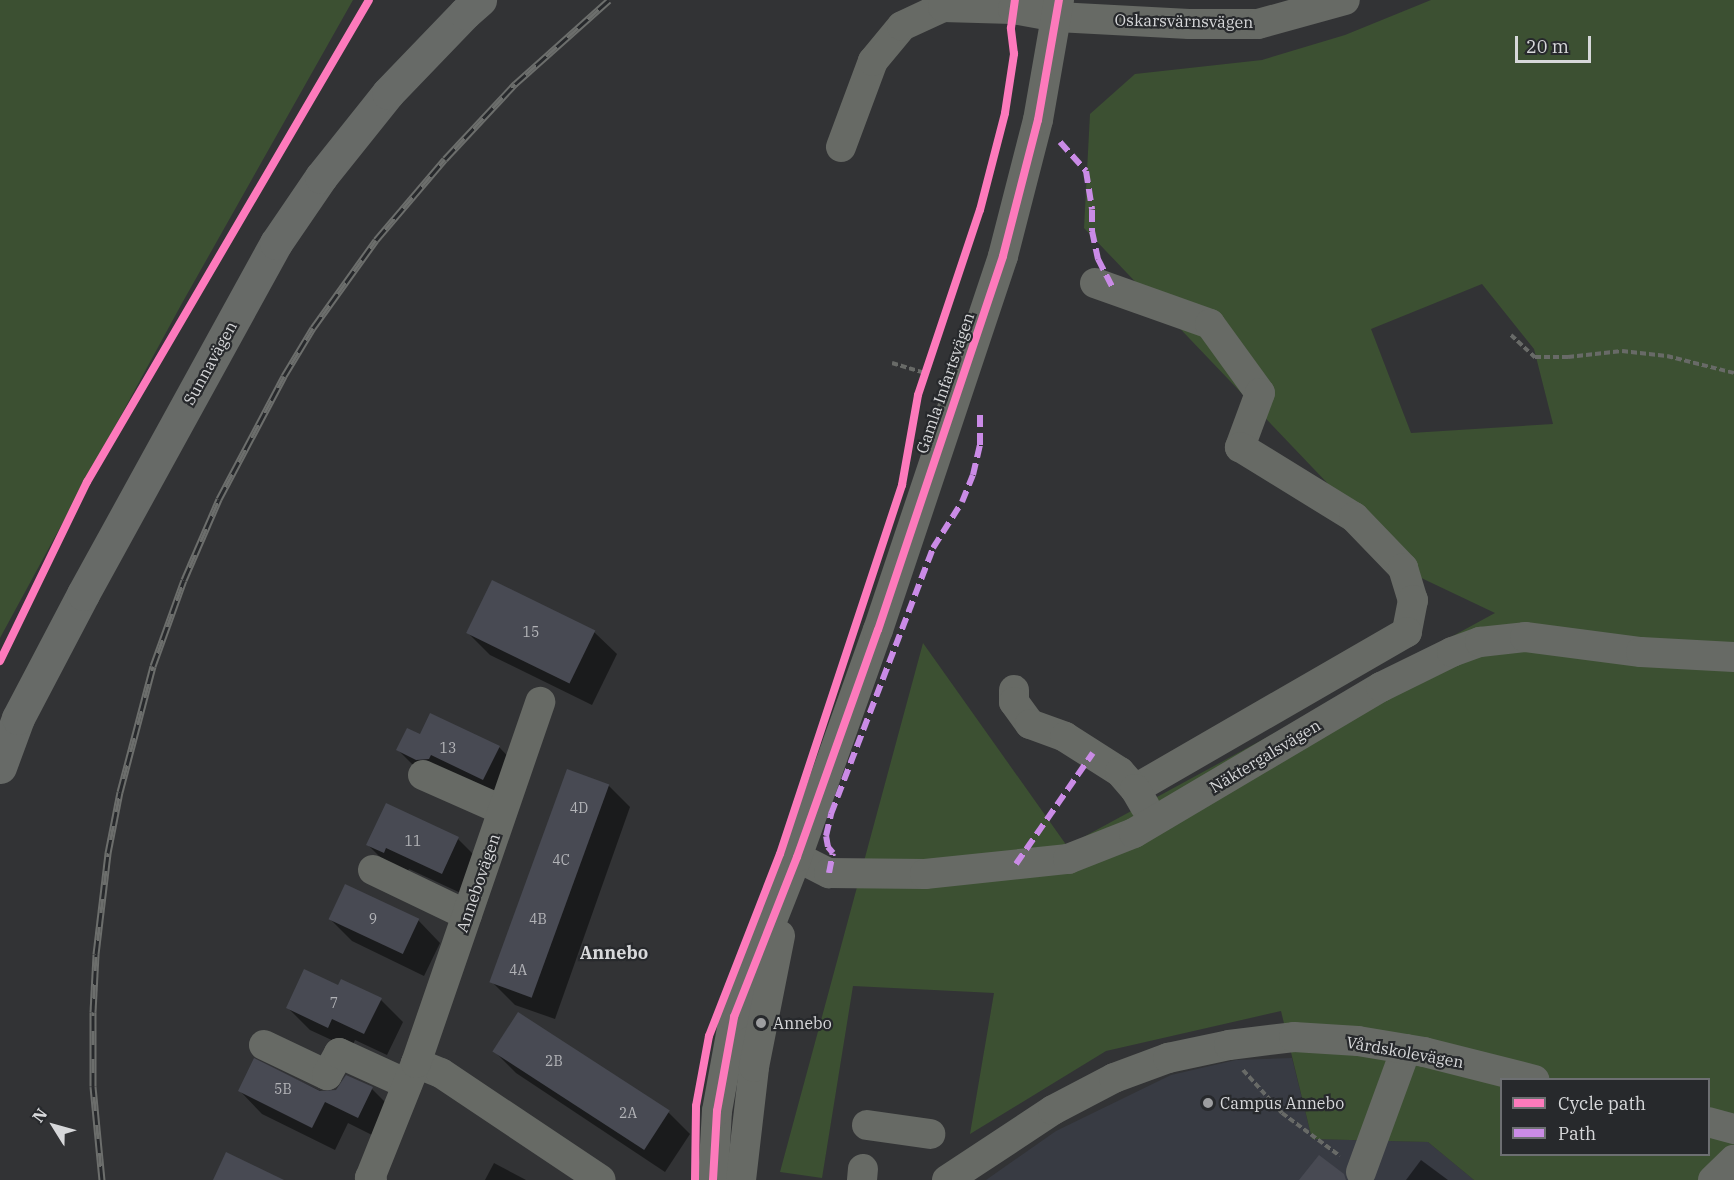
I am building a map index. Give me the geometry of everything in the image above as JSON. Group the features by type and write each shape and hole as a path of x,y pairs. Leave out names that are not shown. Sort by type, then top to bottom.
{"main road":[{"name":"Sunnavägen","path":"0,767 18,718 83,594 276,243 321,177 388,93 480,0"}],"street":[{"name":"Oskarsvärnsvägen","path":"841,147 873,61 902,26 943,7 1058,8 1189,24 1258,24 1345,0"},
{"name":"Gamla Infartsvägen","path":"713,1180 717,1111 734,1017 797,857 878,630 1003,256 1038,120 1058,8"},
{"path":"1095,283 1210,324 1260,393 1240,447 1354,517 1403,567 1413,600 1407,632 1422,667"},
{"path":"1135,789 1407,632"},
{"name":"Näktergalsvägen","path":"797,857 829,873 925,874 1068,859 1134,833 1381,687 1480,642 1525,638 1641,652 1734,657"},
{"path":"1014,690 1014,702 1030,724 1065,737 1120,772 1135,789 1153,822"},
{"name":"Annebovägen","path":"370,1179 411,1074 540,702"},
{"path":"423,775 502,810"},
{"name":"Gamla Infartsvägen","path":"741,1180 746,1118 757,1045 797,857"},
{"path":"373,870 467,915"},
{"name":"Vårdskolevägen","path":"947,1180 1053,1110 1114,1078 1168,1058 1229,1045 1294,1037 1358,1041 1406,1049 1527,1078"},
{"path":"264,1045 327,1075 339,1053 411,1074 441,1073 601,1180"},
{"path":"1361,1172 1406,1049"},
{"path":"1710,1123 1734,1129"},
{"path":"867,1125 930,1134"}],"path":[{"path":"1511,335 1535,357 1568,357 1622,351 1667,356 1734,373"},
{"path":"892,363 925,373"},
{"path":"1241,1068 1282,1113 1361,1172"}],"shaded area":[{"name":"Campus Annebo","path":"1292,1058 1312,1139 1428,1142 1474,1180 986,1180 1056,1131 1171,1075 1236,1060"}],"green space":[{"path":"0,0 353,0 181,305 0,638"},
{"path":"1431,0 1734,0 1734,1155 1706,1180 1474,1180 1428,1142 1312,1139 1281,1011 1106,1051 970,1134 994,993 853,986 822,1178 780,1172 923,643 1067,846 1495,613 1415,575 1084,228 1090,114 1135,74 1262,60 1345,35","holes":["1482,284 1534,349 1553,424 1411,433 1371,329"]}],"building":[{"path":"492,580 595,630 569,683 466,633"},
{"path":"430,713 500,746 483,780 431,755 429,759 416,760 396,750 407,728 420,734"},
{"path":"567,769 609,784 532,998 489,982"},
{"path":"386,803 459,837 442,874 386,848 384,853 366,845"},
{"path":"345,884 419,919 403,954 329,919"},
{"path":"304,969 338,985 341,979 382,998 364,1034 332,1019 328,1028 286,1008"},
{"path":"518,1012 670,1111 644,1150 492,1051"},
{"path":"254,1058 320,1091 336,1090 346,1075 373,1087 358,1118 325,1102 312,1128 238,1091"},
{"path":"226,1152 284,1180 213,1180"},
{"path":"1319,1155 1344,1174 1346,1180 1299,1180"}],"railway":[{"path":"102,1180 93,1086 93,1012 96,954 108,853 120,792 153,666 184,580 219,499 284,376 313,328 376,240 445,159 515,84 609,0"}],"marked path":[{"path":"1060,142 1086,171 1092,210 1092,231 1098,259 1114,290"},
{"path":"829,873 833,853 828,847 826,836 831,814 933,548 962,502 973,475 980,445 980,411"},
{"path":"1016,864 1093,753"}],"cycle path":[{"path":"0,661 87,482 369,0"},
{"path":"695,1180 696,1106 709,1036 780,854 902,485 918,395 980,210 1005,113 1014,54 1011,28 1015,0"},
{"path":"713,1180 717,1111 734,1017 797,857 878,630 1003,256 1038,120 1059,0"}],"place":[{"name":"Annebo","path":"761,1023"},
{"name":"Campus Annebo","path":"1208,1103"}],"district":[{"name":"Annebo","path":"614,953"}]}
